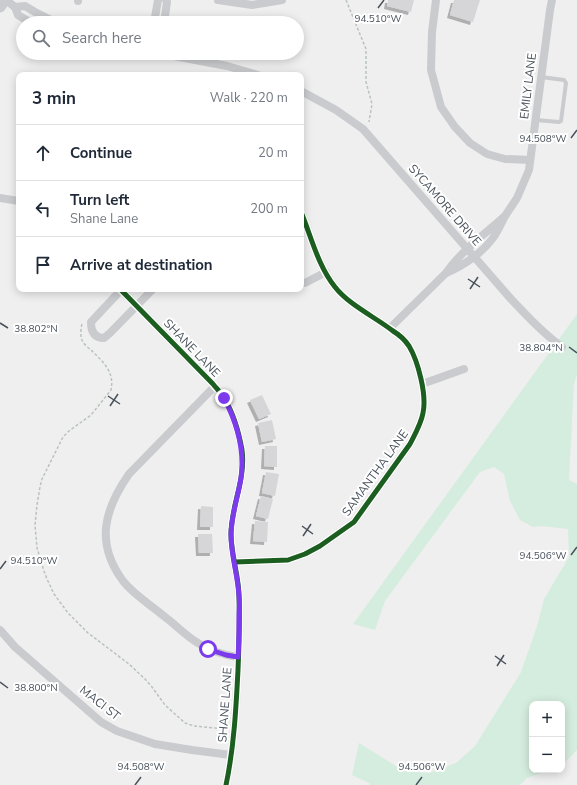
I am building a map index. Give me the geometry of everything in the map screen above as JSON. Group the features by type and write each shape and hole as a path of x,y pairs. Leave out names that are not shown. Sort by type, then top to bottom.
{"street":[{"path":"0,7 6,0 15,7 20,16"},
{"path":"155,16 158,0"},
{"path":"165,16 166,0"},
{"path":"218,0 252,5 282,0"},
{"path":"436,0 432,32 431,70 441,107 454,127 470,143 487,154 506,159 530,160"},
{"name":"EMILY LANE","path":"446,274 459,268 493,239 505,216 518,198 529,170 552,0"},
{"path":"15,7 25,6 43,16"},
{"path":"187,60 232,71"},
{"name":"SYCAMORE DRIVE","path":"304,93 336,110 363,129 511,299 527,316 562,347"},
{"path":"0,198 16,201"},
{"name":"EMILY LANE","path":"446,274 454,262 505,216"},
{"name":"SAMANTHA LANE","path":"234,562 288,560 305,554 320,546 354,522 410,444 418,430 423,412 422,384 417,364 408,345 394,331 365,312 335,287 321,264 304,220"},
{"path":"304,283 326,272"},
{"path":"390,328 446,274"},
{"path":"118,292 91,322 91,328 99,338 104,338 150,292"},
{"name":"SHANE LANE","path":"124,292 191,360 224,398 234,421 242,452 243,466 232,518 231,533 231,543 239,597 238,657 234,736 226,785"},
{"path":"422,384 464,370"},
{"path":"215,386 129,474 112,502 108,515 105,540 116,569 123,581 137,595 198,643 218,653 238,657"},
{"name":"MACI ST","path":"0,630 15,647 101,722 117,731 155,744 231,755"}],"lane":[{"path":"536,120 561,121 566,83 564,80 541,76"}],"path":[{"path":"346,0 366,49 366,82 372,104 368,122"},
{"path":"85,320 81,330 82,340 103,362 111,373 112,386 111,390 91,415 63,437 42,479 36,505 35,525 37,548 45,575 54,594 68,613 88,633 129,664 145,679 165,705 185,724 227,729"}],"green space":[{"path":"577,314 577,374 574,384 569,480 577,484 577,750 565,762 565,701 529,701 529,773 541,773 527,778 520,785 370,785 369,783 352,775 359,743 404,771 429,773 456,763 475,746 521,672 537,626 544,599 569,557 568,529 541,526 533,527 520,520 510,501 504,474 494,467 480,472 385,601 375,630 353,624"}],"building":[{"path":"388,0 414,0 411,12 387,6"},
{"path":"454,0 480,0 473,22 450,15"},
{"path":"262,395 271,414 259,419 250,400"},
{"path":"272,420 276,439 262,442 258,423"},
{"path":"265,446 277,446 277,467 264,466"},
{"path":"266,472 279,474 275,496 262,493"},
{"path":"261,496 273,499 268,519 256,516"},
{"path":"201,506 213,507 213,527 200,527"},
{"path":"255,521 268,522 267,542 253,541"},
{"path":"198,534 212,534 213,553 199,553"}],"cycle path":[{"path":"235,562 288,560 305,554 320,546 354,522 410,444 423,413 424,397 421,378 416,360 409,346 399,335 347,300 335,287 319,260 304,220"},
{"path":"123,292 213,384 224,398 228,404 238,430 241,444 243,461 242,471 233,513 231,534 232,550 239,589 238,670 233,742 226,785"}],"route":[{"path":"208,649 218,653 238,657 239,597 231,543 231,533 232,518 243,466 239,438 230,410 224,398"}]}
